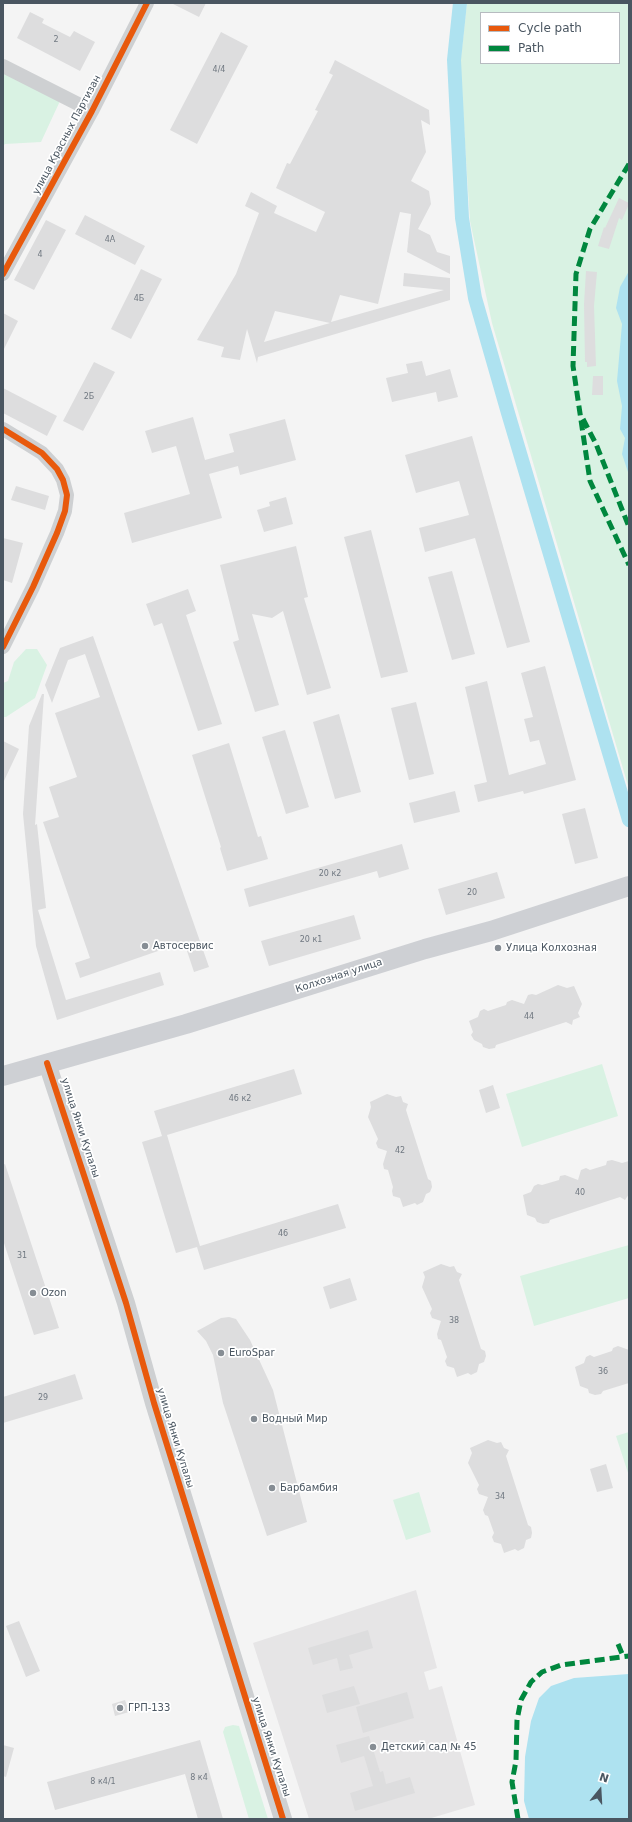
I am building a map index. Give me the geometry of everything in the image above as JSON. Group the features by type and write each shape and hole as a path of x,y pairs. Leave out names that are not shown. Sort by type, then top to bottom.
{"main road":[{"name":"Колхозная улица","path":"3,1076 186,1024 425,949 491,930 627,886"}],"street":[{"name":"улица Красных Партизан","path":"3,274 92,111 147,3"},
{"path":"3,66 92,111"},
{"path":"3,429 42,453 58,469 67,495 66,511 57,533 33,587 3,647"},
{"name":"улица Янки Купалы","path":"47,1063 126,1303 154,1403 283,1819"}],"shaded area":[{"name":"Детский сад № 45","path":"416,1590 437,1668 424,1672 429,1690 442,1686 475,1805 428,1819 309,1819 253,1643"}],"green space":[{"path":"467,3 629,3 629,789 492,323 470,221 460,66"},
{"path":"3,73 60,101 41,142 5,144 3,146"},
{"path":"26,649 37,649 47,665 35,698 6,717 3,717 3,683 8,681 14,662"},
{"path":"602,1064 618,1116 522,1147 506,1094"},
{"path":"629,1245 629,1298 534,1326 520,1276"},
{"path":"629,1432 629,1476 616,1436"},
{"path":"419,1492 431,1532 406,1540 393,1500"},
{"path":"233,1725 239,1726 268,1819 249,1819 223,1732 225,1727"}],"water":[{"path":"629,271 629,475 622,454 625,438 620,429 622,406 617,381 622,324 616,308 620,287"},
{"path":"629,1674 629,1819 529,1819 524,1801 525,1757 531,1721 539,1698 551,1686 574,1678"}],"building":[{"path":"171,3 206,3 199,17"},
{"path":"30,12 44,19 42,23 70,37 74,31 95,42 80,71 17,38"},
{"path":"221,32 248,46 197,144 170,130"},
{"path":"335,60 429,110 430,125 421,120 426,152 411,181 429,191 431,204 418,229 430,235 437,252 450,256 450,274 407,252 411,214 400,212 378,304 340,295 331,322 444,290 403,286 404,273 450,278 450,300 258,357 257,363 247,329 240,360 221,357 224,347 197,340 236,274 259,213 245,206 251,192 277,206 274,213 316,232 325,212 276,188 287,163 290,164 318,111 315,110 333,75 329,73","holes":["275,311 330,323 264,342"]},
{"path":"619,198 629,203 622,220 619,218 609,249 598,246 604,227 605,228"},
{"path":"85,215 145,246 135,265 75,234"},
{"path":"46,220 66,230 34,290 14,280"},
{"path":"141,269 162,279 131,339 111,329"},
{"path":"586,271 597,272 594,306 596,366 587,367 587,362 585,362 584,304"},
{"path":"3,313 18,321 3,351"},
{"path":"422,361 426,376 450,369 458,397 438,402 436,392 392,402 386,378 408,373 406,364"},
{"path":"94,362 115,372 83,431 63,421"},
{"path":"593,376 603,376 603,395 592,395"},
{"path":"3,388 57,416 47,436 3,413"},
{"path":"193,417 205,460 234,452 229,434 285,419 296,460 240,475 238,466 209,474 222,518 132,543 124,513 190,494 176,446 152,453 145,431"},
{"path":"472,436 530,642 507,648 475,538 425,552 419,528 469,515 459,481 416,493 405,455"},
{"path":"16,486 49,496 45,510 11,500"},
{"path":"286,497 293,524 264,532 257,510 270,506 269,502"},
{"path":"371,530 408,672 381,678 344,537"},
{"path":"3,538 23,543 12,583 3,580"},
{"path":"296,546 308,597 304,598 331,688 307,695 283,611 272,618 252,614 279,705 255,712 233,642 239,640 220,565"},
{"path":"452,571 475,654 452,660 428,577"},
{"path":"188,589 196,611 186,615 222,724 198,731 162,623 154,626 146,604"},
{"path":"93,636 209,967 194,972 184,942 80,978 75,963 90,958 43,822 59,817 49,787 77,777 55,713 100,697 85,654 68,660 52,703 45,685 60,648"},
{"path":"545,666 576,780 524,794 523,791 478,802 474,785 487,782 465,687 487,681 509,775 546,764 539,740 530,742 524,719 533,717 521,673"},
{"path":"42,694 44,694 35,825 37,824 46,908 38,910 66,1000 160,972 164,985 57,1020 36,946 23,814 29,726"},
{"path":"416,702 434,774 409,780 391,708"},
{"path":"339,714 361,792 335,799 313,722"},
{"path":"285,730 309,807 286,814 262,737"},
{"path":"3,741 19,749 3,783"},
{"path":"229,743 258,837 261,836 268,859 227,871 192,755"},
{"path":"455,791 460,812 414,823 409,803"},
{"path":"585,808 598,858 575,864 562,814"},
{"path":"402,844 409,869 379,878 377,871 249,907 244,889"},
{"path":"497,872 505,898 446,915 438,889"},
{"path":"354,915 361,939 269,966 261,941"},
{"path":"558,985 567,988 574,986 582,1004 578,1013 580,1017 573,1020 572,1025 566,1022 496,1045 495,1048 489,1049 483,1047 482,1044 474,1040 471,1035 473,1032 469,1021 478,1017 480,1011 484,1009 488,1011 506,1005 507,1002 512,1000 524,1004 528,995 536,995"},
{"path":"294,1069 302,1094 167,1135 200,1246 338,1204 346,1228 204,1270 197,1247 176,1253 142,1142 162,1136 154,1111"},
{"path":"493,1085 500,1108 486,1113 479,1090"},
{"path":"387,1094 396,1097 401,1096 403,1102 408,1104 406,1110 428,1179 431,1181 432,1187 430,1192 426,1194 423,1202 417,1205 415,1203 403,1207 400,1198 393,1196 393,1187 388,1170 384,1169 383,1164 387,1151 378,1148 376,1143 378,1139 368,1117 371,1107 370,1102"},
{"path":"612,1160 622,1163 629,1161 629,1194 625,1200 620,1197 550,1220 549,1223 543,1224 537,1222 535,1218 527,1215 523,1195 531,1192 534,1186 559,1180 560,1176 565,1175 578,1180 581,1170 586,1168 590,1170 606,1165 607,1161"},
{"path":"5,1164 59,1328 34,1335 3,1240 3,1165"},
{"path":"441,1264 450,1267 454,1266 457,1272 462,1274 459,1280 481,1349 485,1351 486,1356 484,1362 479,1364 477,1372 471,1375 468,1373 457,1377 454,1368 447,1366 445,1361 447,1357 441,1340 438,1339 437,1334 441,1321 432,1318 430,1313 432,1309 422,1287 425,1277 423,1272"},
{"path":"350,1278 357,1300 330,1309 323,1287"},
{"name":"Водный Мир","path":"229,1317 236,1319 250,1340 273,1390 307,1522 267,1536 223,1403 213,1355 206,1341 197,1331 221,1318"},
{"path":"618,1346 629,1350 629,1383 603,1391 601,1394 595,1395 589,1393 588,1389 580,1386 575,1367 584,1363 586,1357 590,1355 594,1357 612,1351 613,1348"},
{"path":"75,1374 83,1399 3,1423 3,1397"},
{"path":"488,1440 497,1443 501,1442 504,1448 509,1450 506,1456 528,1525 531,1527 531,1538 526,1540 524,1548 518,1551 515,1549 504,1553 501,1544 494,1542 492,1537 494,1533 488,1516 485,1515 483,1510 488,1497 479,1494 477,1489 479,1485 468,1463 472,1453 470,1448"},
{"path":"606,1464 613,1488 597,1492 590,1469"},
{"path":"19,1621 40,1671 26,1677 6,1626"},
{"path":"368,1630 373,1648 349,1655 353,1668 340,1671 337,1658 313,1665 308,1648"},
{"path":"354,1686 360,1704 327,1713 322,1695"},
{"path":"407,1692 414,1718 363,1733 356,1707"},
{"name":"ГРП-133","path":"125,1700 129,1712 115,1716 112,1704"},
{"path":"369,1736 380,1772 383,1771 386,1784 410,1777 415,1793 355,1811 350,1793 373,1786 364,1756 341,1763 336,1745"},
{"path":"200,1740 223,1819 198,1819 185,1774 55,1810 47,1782"},
{"path":"3,1745 14,1748 6,1777 3,1776"}],"waterway":[{"path":"460,3 454,60 462,218 475,298 629,820"}],"marked path":[{"path":"629,164 590,229 576,274 573,366 590,481 629,565"},
{"path":"583,419 596,444 629,527"},
{"path":"618,1644 623,1656"},
{"path":"518,1819 512,1782 516,1761 517,1720 521,1700 531,1682 542,1672 561,1665 629,1656"}],"cycle path":[{"path":"3,274 92,111 147,3"},
{"path":"3,429 42,453 57,469 63,480 67,495 65,511 57,533 33,587 3,647"},
{"path":"47,1063 126,1303 154,1403 283,1819"}],"place":[{"name":"Автосервис","path":"145,946"},
{"name":"Улица Колхозная","path":"498,948"},
{"name":"Ozon","path":"33,1293"},
{"name":"EuroSpar","path":"221,1353"},
{"name":"Водный Мир","path":"254,1419"},
{"name":"Барбамбия","path":"272,1488"},
{"name":"ГРП-133","path":"120,1708"},
{"name":"Детский сад № 45","path":"373,1747"}]}
